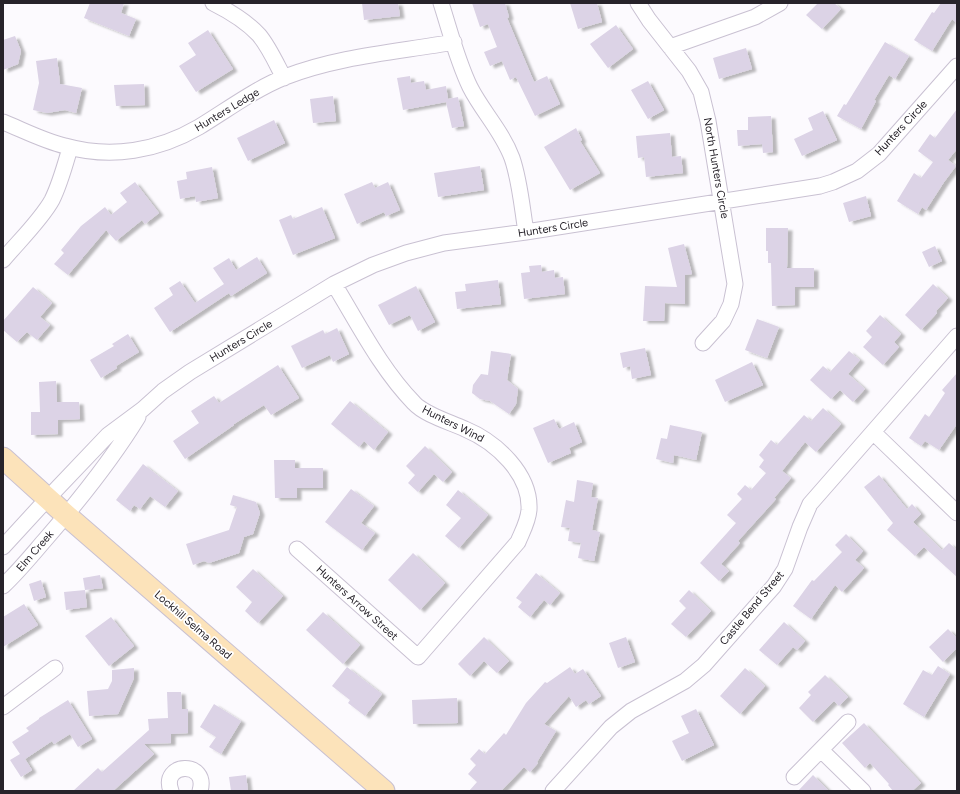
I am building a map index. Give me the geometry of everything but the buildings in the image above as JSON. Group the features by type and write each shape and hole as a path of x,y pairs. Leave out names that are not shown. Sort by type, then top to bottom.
{"main road":[{"name":"Lockhill Selma Road","path":"3,458 66,515 384,791"}],"street":[{"path":"213,3 241,19 259,35 273,56 284,78"},
{"path":"441,3 461,66 470,87 481,107 501,135 512,158 526,232"},
{"name":"North Hunters Circle","path":"638,3 649,20 689,71 701,92 708,121 735,284 732,304 723,321 703,343"},
{"path":"670,48 755,17 780,3"},
{"name":"Hunters Ledge","path":"3,122 70,148 97,152 138,150 183,136 265,87 307,69 333,62 454,42"},
{"name":"Hunters Circle","path":"48,498 108,435 143,409 163,391 190,372 334,284 373,265 406,253 444,243 721,202 820,186 833,182 857,171 879,154 957,66"},
{"path":"3,260 51,201 58,186 70,148"},
{"name":"Hunters Wind","path":"334,284 381,362 415,405 438,418 467,430 488,442 507,458 522,478 526,487 529,509 528,521 518,542 418,657"},
{"name":"Castle Bend Street","path":"553,791 611,726 631,711 685,681 709,659 774,586 785,569 810,504 957,336"},
{"name":"Hunters Circle","path":"66,515 123,441 143,409"},
{"path":"873,432 957,513"},
{"path":"3,547 48,498"},
{"name":"Elm Creek","path":"3,586 66,515"},
{"name":"Hunters Arrow Street","path":"297,549 418,657"},
{"path":"3,707 55,668"},
{"path":"794,777 848,722"},
{"path":"821,750 863,791"},
{"path":"171,791 169,783 171,777 180,769 187,768 193,770 201,779 202,786 200,791"}]}
